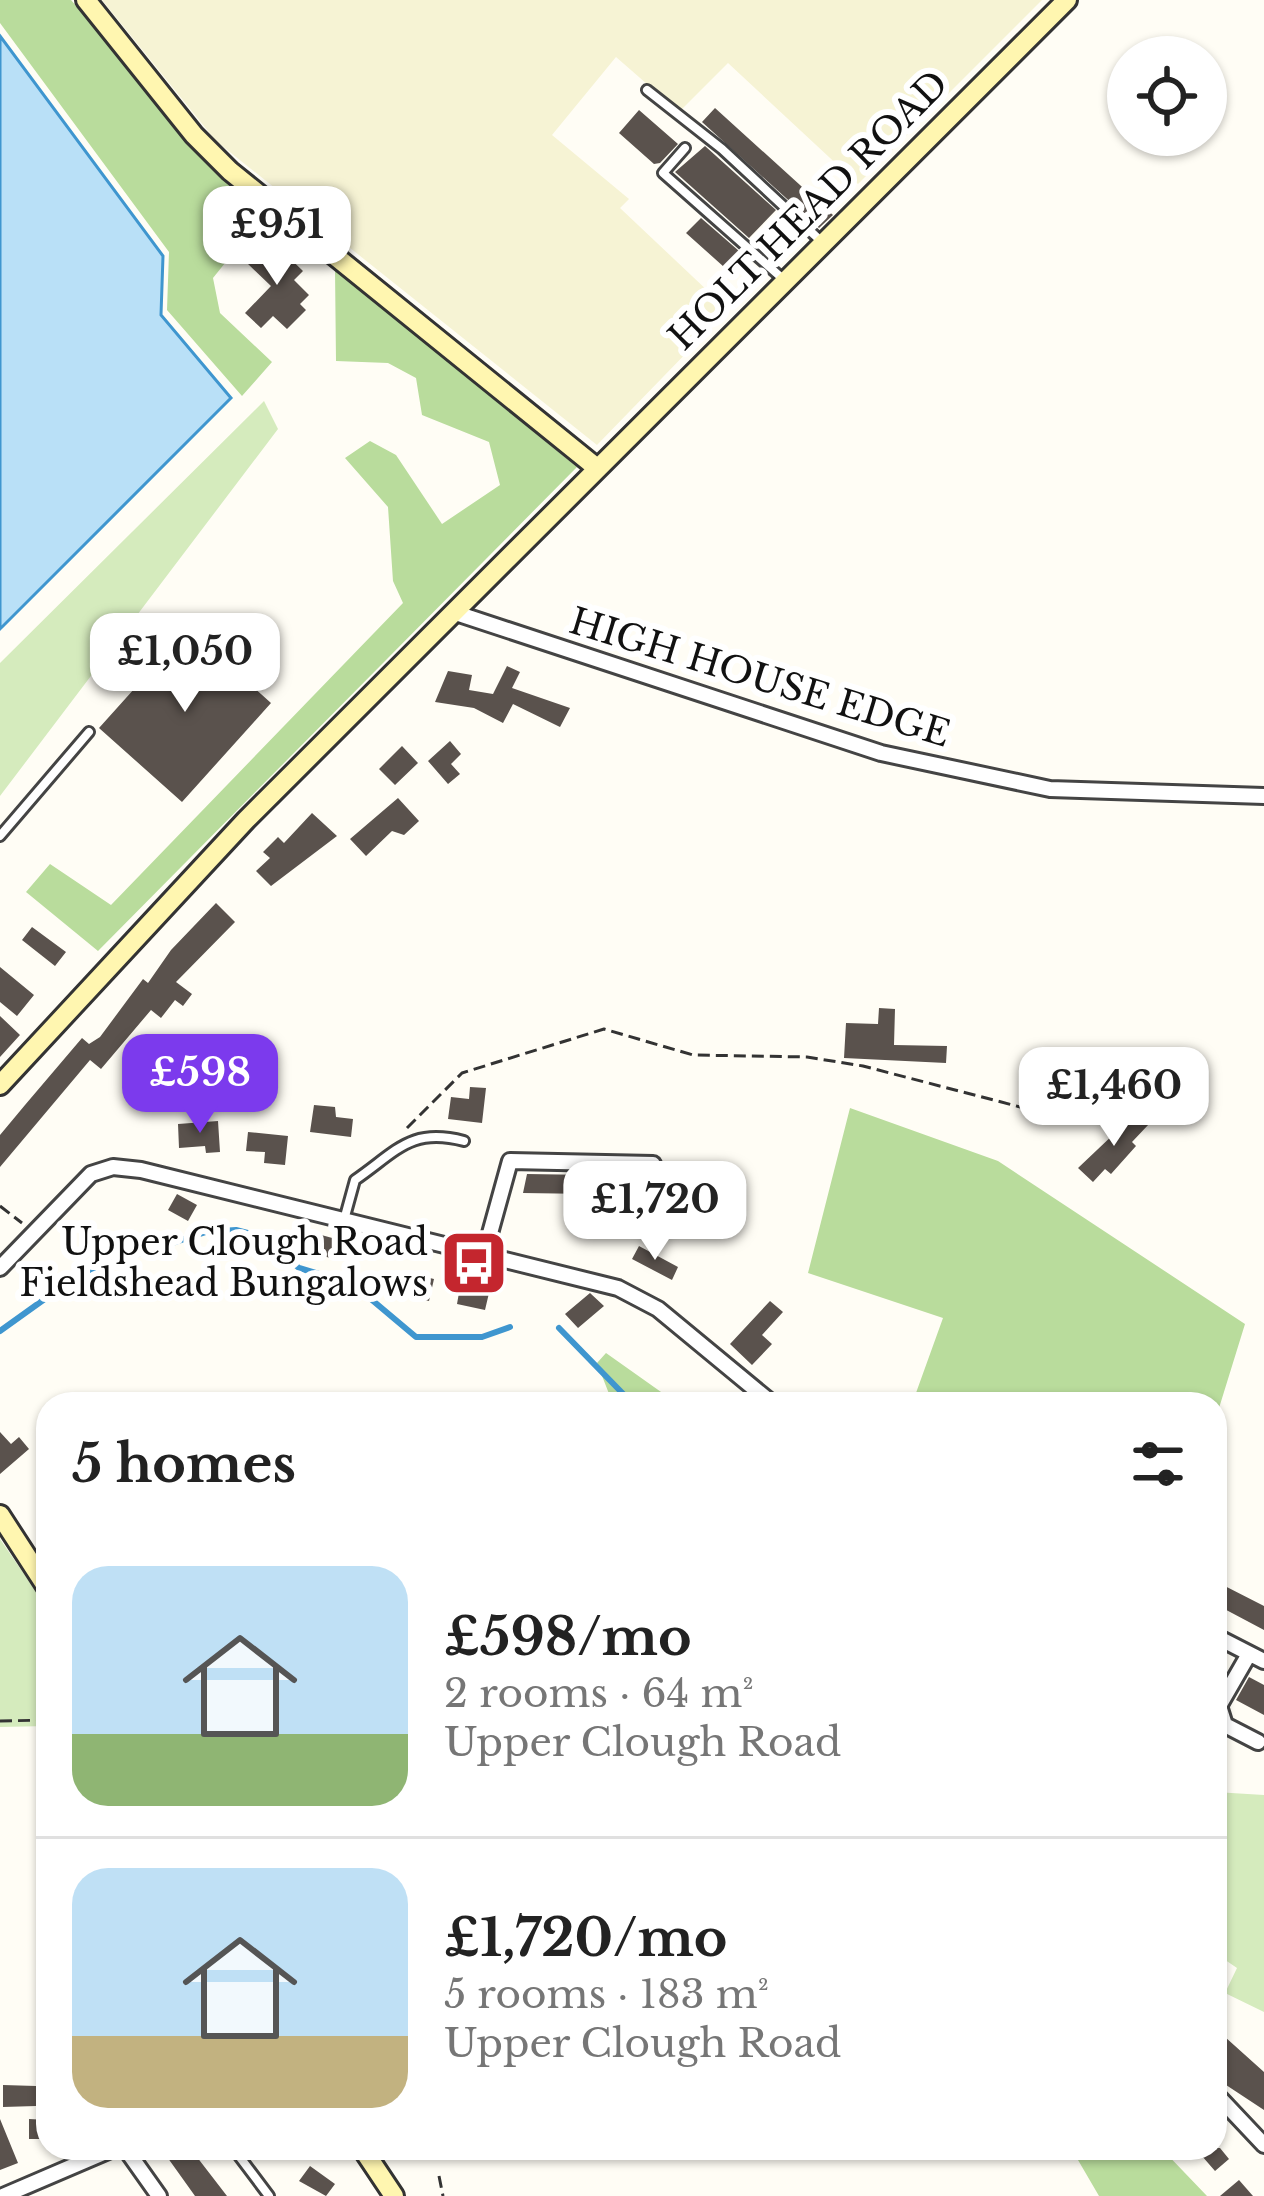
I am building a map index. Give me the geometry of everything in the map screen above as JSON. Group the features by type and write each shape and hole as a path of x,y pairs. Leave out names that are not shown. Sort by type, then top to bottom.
{"street":[{"path":"86,0 230,171 597,468"},
{"name":"HOLT HEAD ROAD","path":"0,1085 246,820 1067,0"},
{"name":"HIGH HOUSE EDGE","path":"456,613 881,753 1050,788 1264,796"},
{"path":"484,1255 510,1161 653,1164"},
{"path":"0,1268 92,1174 113,1167 618,1288 638,1298 758,1392"},
{"path":"0,1515 36,1570"},
{"path":"1227,1642 1257,1657 1227,1699"},
{"path":"1227,1726 1258,1742"},
{"path":"1227,2106 1264,2145"},
{"path":"3,2196 87,2160"},
{"path":"134,2160 159,2196"},
{"path":"370,2160 394,2196"}],"lane":[{"path":"647,90 722,149 822,242"},
{"path":"685,148 663,173 784,280"},
{"path":"0,836 89,732"},
{"path":"344,1220 355,1180 412,1141 431,1132 464,1141"},
{"path":"242,2160 269,2196"}],"path":[{"path":"398,1137 462,1073 604,1029 694,1055 807,1057 863,1066 1055,1116"},
{"path":"0,1206 34,1232"},
{"path":"0,1720 36,1720"},
{"path":"439,2176 442,2196"}],"shaded area":[{"path":"102,0 1042,0 858,184 728,63 679,112 616,57 552,135 629,199 620,208 728,310 597,445 216,141"}],"green space":[{"path":"0,0 71,0 251,206 246,237 213,278 220,313 272,362 242,396 167,310 169,252 0,23"},
{"path":"335,270 577,467 98,951 26,892 50,864 111,905 403,603 393,581 388,507 345,458 370,441 396,455 442,524 500,485 489,442 422,415 416,378 388,363 336,361"},
{"path":"264,401 278,429 0,796 0,663"},
{"path":"850,1108 998,1161 1245,1324 1224,1392 916,1392 943,1318 808,1273"},
{"path":"606,1353 661,1392 608,1392 597,1363"},
{"path":"0,1539 36,1592 36,1726 0,1727"},
{"path":"1227,1793 1264,1795 1264,2012 1227,1994 1237,1968 1227,1961"},
{"path":"1078,2160 1172,2160 1207,2196 1099,2196"}],"water":[{"path":"0,36 163,256 161,315 231,398 0,629"}],"building":[{"path":"715,108 833,215 819,228 702,122"},
{"path":"639,110 678,144 660,163 654,164 619,133"},
{"path":"705,146 776,210 749,238 675,172"},
{"path":"701,218 739,251 724,267 686,233"},
{"path":"271,240 303,271 294,280 309,295 300,304 306,310 287,329 273,316 261,328 245,313 271,286 247,263"},
{"path":"188,629 271,703 182,802 99,728"},
{"path":"507,666 520,672 512,688 570,708 560,727 513,704 503,723 474,708 435,702 448,671 472,675 469,690 493,694"},
{"path":"450,741 461,754 451,764 460,774 448,784 428,761"},
{"path":"402,746 418,763 395,785 379,769"},
{"path":"398,798 419,821 404,835 392,831 366,856 350,839"},
{"path":"312,813 337,836 271,886 256,871 270,858 263,852 278,837 284,843"},
{"path":"216,903 235,922 176,982 192,994 183,1006 175,1000 161,1018 151,1010 101,1069 90,1060 0,1167 0,1135 82,1038 89,1044 100,1037 143,979 148,983 171,950"},
{"path":"32,927 66,952 55,966 22,940"},
{"path":"0,967 34,995 17,1016 0,1002"},
{"path":"879,1008 895,1009 894,1045 947,1046 946,1063 844,1058 846,1023 878,1024"},
{"path":"0,1016 20,1035 0,1057"},
{"path":"470,1087 486,1088 482,1123 448,1119 451,1097 469,1099"},
{"path":"314,1105 335,1107 336,1117 353,1119 351,1137 310,1132"},
{"path":"1136,1113 1149,1124 1132,1142 1136,1146 1111,1174 1105,1169 1093,1182 1078,1168"},
{"path":"218,1121 220,1152 206,1153 205,1146 179,1148 178,1124"},
{"path":"248,1132 288,1136 285,1165 264,1163 265,1152 246,1151"},
{"path":"527,1174 654,1176 658,1195 523,1193"},
{"path":"177,1194 197,1205 188,1221 168,1210"},
{"path":"314,1233 336,1239 330,1258 294,1247 298,1234 312,1238"},
{"path":"639,1246 678,1267 672,1280 632,1259"},
{"path":"409,1273 434,1279 429,1301 404,1295"},
{"path":"460,1287 489,1293 485,1310 457,1304"},
{"path":"590,1293 604,1306 578,1328 565,1314"},
{"path":"770,1301 783,1312 762,1335 772,1344 752,1365 730,1344"},
{"path":"0,1432 11,1444 19,1437 29,1449 0,1474"},
{"path":"1227,1587 1264,1606 1264,1630 1227,1610"},
{"path":"1249,1677 1264,1685 1264,1715 1236,1700"},
{"path":"1227,2039 1264,2072 1264,2110 1227,2086"},
{"path":"3,2085 36,2086 36,2106 3,2107"},
{"path":"0,2119 18,2163 0,2170"},
{"path":"29,2119 36,2119 36,2139 29,2139"},
{"path":"1227,2157 1229,2159 1215,2171 1205,2160"},
{"path":"169,2160 199,2160 227,2196 195,2196"},
{"path":"310,2166 335,2184 326,2196 299,2181"},
{"path":"1239,2180 1253,2196 1220,2196"}],"waterway":[{"path":"0,1331 81,1273 206,1232 236,1230 260,1236 299,1268 353,1284 416,1337 482,1337 510,1327"},
{"path":"559,1328 621,1392"}],"place":[{"name":"Upper Clough Road Fieldshead Bungalows","path":"474,1263"}]}
